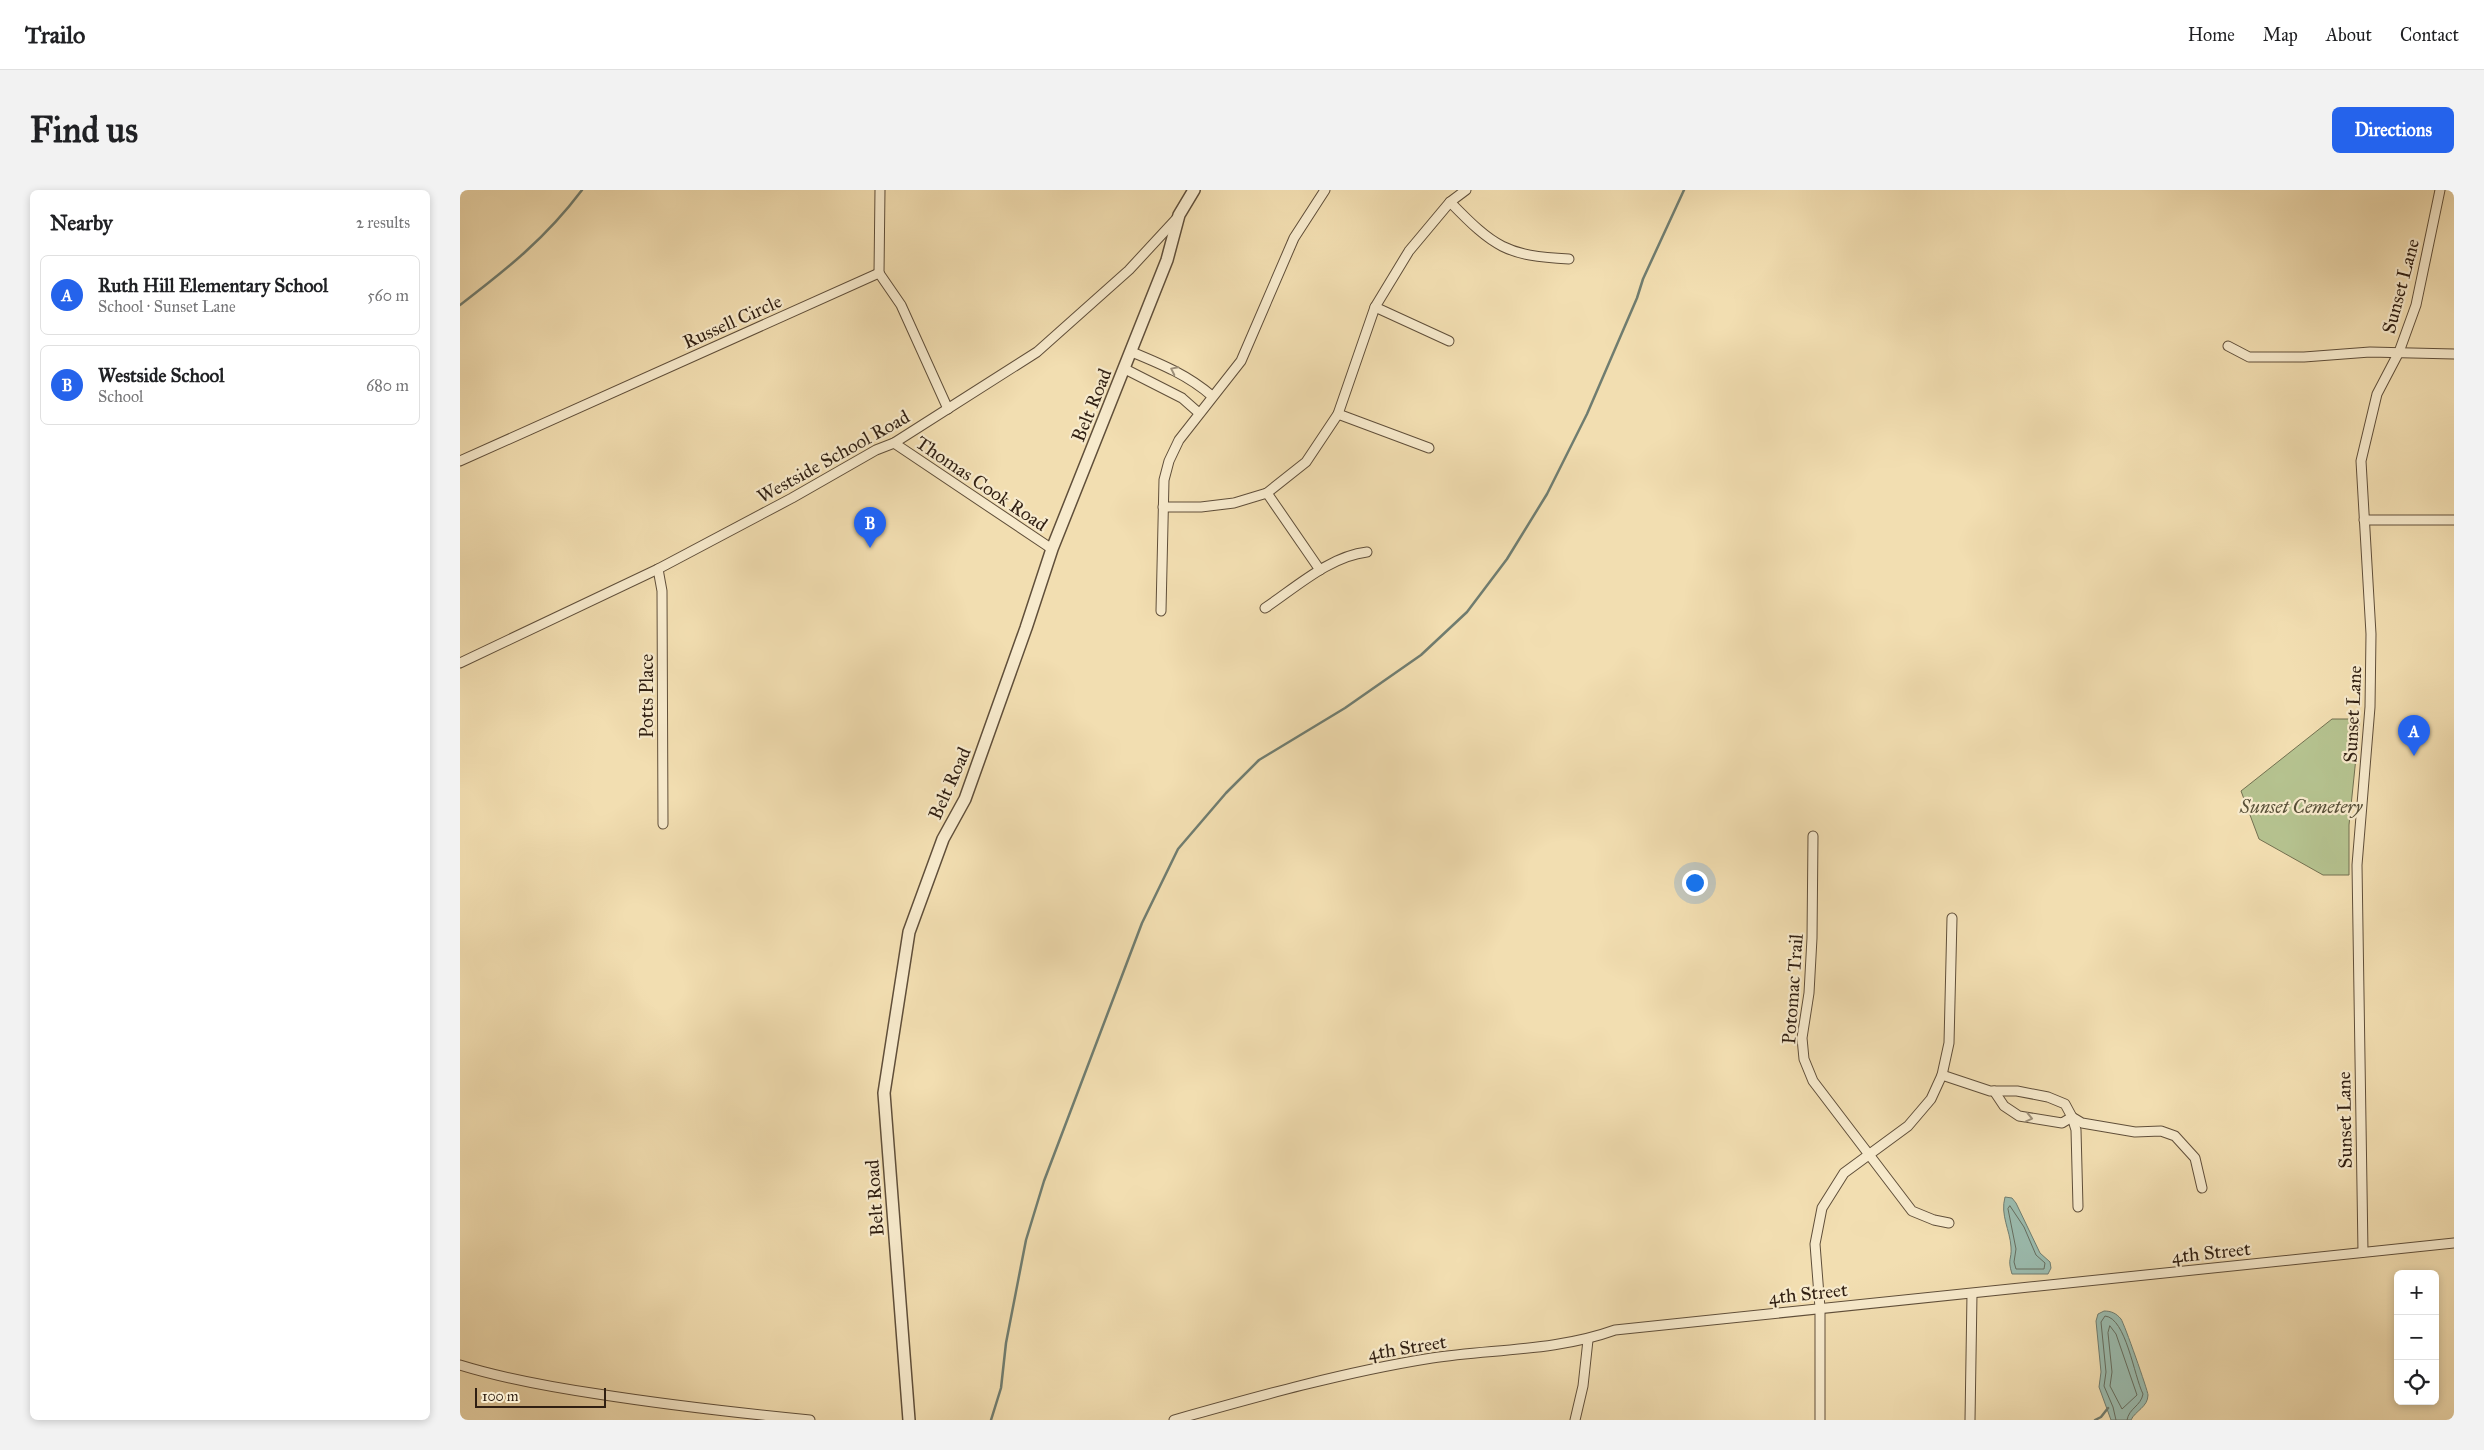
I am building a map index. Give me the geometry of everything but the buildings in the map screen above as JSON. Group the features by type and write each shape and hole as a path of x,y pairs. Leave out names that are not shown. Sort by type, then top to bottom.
{"street":[{"path":"880,190 879,273 901,304 948,409"},
{"name":"Belt Road","path":"909,1420 884,1093 909,932 943,839 965,799 1052,549 1167,260 1179,215 1194,190"},
{"path":"1161,611 1164,480 1169,461 1179,440 1241,361 1294,238 1324,190"},
{"path":"1163,507 1201,507 1234,504 1267,493 1306,462 1338,414 1375,307 1409,251 1450,202 1466,190"},
{"name":"Sunset Lane","path":"2363,1252 2357,865 2370,707 2371,634 2361,461 2377,394 2399,352 2416,304 2440,190"},
{"path":"1450,202 1476,229 1504,249 1532,258 1569,260"},
{"name":"Westside School Road","path":"460,663 658,569 792,498 876,450 894,443 1037,352 1129,270 1179,215"},
{"name":"Russell Circle","path":"460,462 879,273"},
{"path":"1375,307 1449,341"},
{"path":"2228,346 2249,357 2399,352 2454,354"},
{"path":"1132,352 1181,373 1212,396"},
{"path":"1125,369 1182,398 1199,413"},
{"path":"1338,414 1429,448"},
{"name":"Thomas Cook Road","path":"894,443 1052,549"},
{"path":"1267,493 1320,570"},
{"path":"2364,520 2454,520"},
{"path":"1265,608 1320,570 1353,554 1367,552"},
{"name":"Potts Place","path":"658,569 662,591 663,824"},
{"name":"Potomac Trail","path":"1813,836 1812,938 1809,992 1802,1038 1804,1059 1813,1082 1912,1211 1934,1220 1949,1223"},
{"path":"1820,1420 1820,1308 1814,1244 1822,1208 1844,1173 1908,1126 1931,1099 1942,1075 1949,1043 1952,918"},
{"path":"1942,1075 1994,1091 2017,1091 2048,1097 2065,1104 2076,1130 2078,1207"},
{"path":"1994,1091 2004,1106 2019,1116 2062,1123 2072,1117"},
{"path":"2072,1117 2082,1123 2135,1132 2161,1131 2175,1136 2195,1158 2202,1188"},
{"name":"4th Street","path":"1174,1420 1334,1376 1434,1358 1588,1340 1615,1330 2454,1243"},
{"path":"1970,1420 1972,1294"},
{"path":"1575,1420 1583,1386 1588,1340"},
{"path":"460,1365 529,1383 614,1397 718,1411 810,1420"}],"green space":[{"name":"Sunset Cemetery","path":"2332,719 2360,719 2349,825 2349,875 2323,875 2259,839 2241,791"}],"water":[{"path":"2005,1197 2012,1198 2016,1203 2040,1253 2050,1262 2051,1268 2048,1274 2012,1274 2010,1241 2004,1216"},
{"path":"2109,1311 2121,1319 2148,1395 2144,1406 2131,1420 2111,1420 2099,1387 2101,1372 2096,1321 2098,1314"}],"waterway":[{"path":"460,305 494,279 540,238 582,190"},
{"path":"991,1420 1001,1388 1006,1343 1026,1240 1044,1181 1142,923 1178,849 1226,793 1259,760 1345,708 1421,655 1467,612 1507,559 1547,494 1587,414 1637,298 1643,279 1684,190"},
{"path":"2095,1420 2101,1417 2108,1408"}],"place":[{"name":"Westside School","path":"870,548"},
{"name":"Ruth Hill Elementary School","path":"2414,756"}]}
